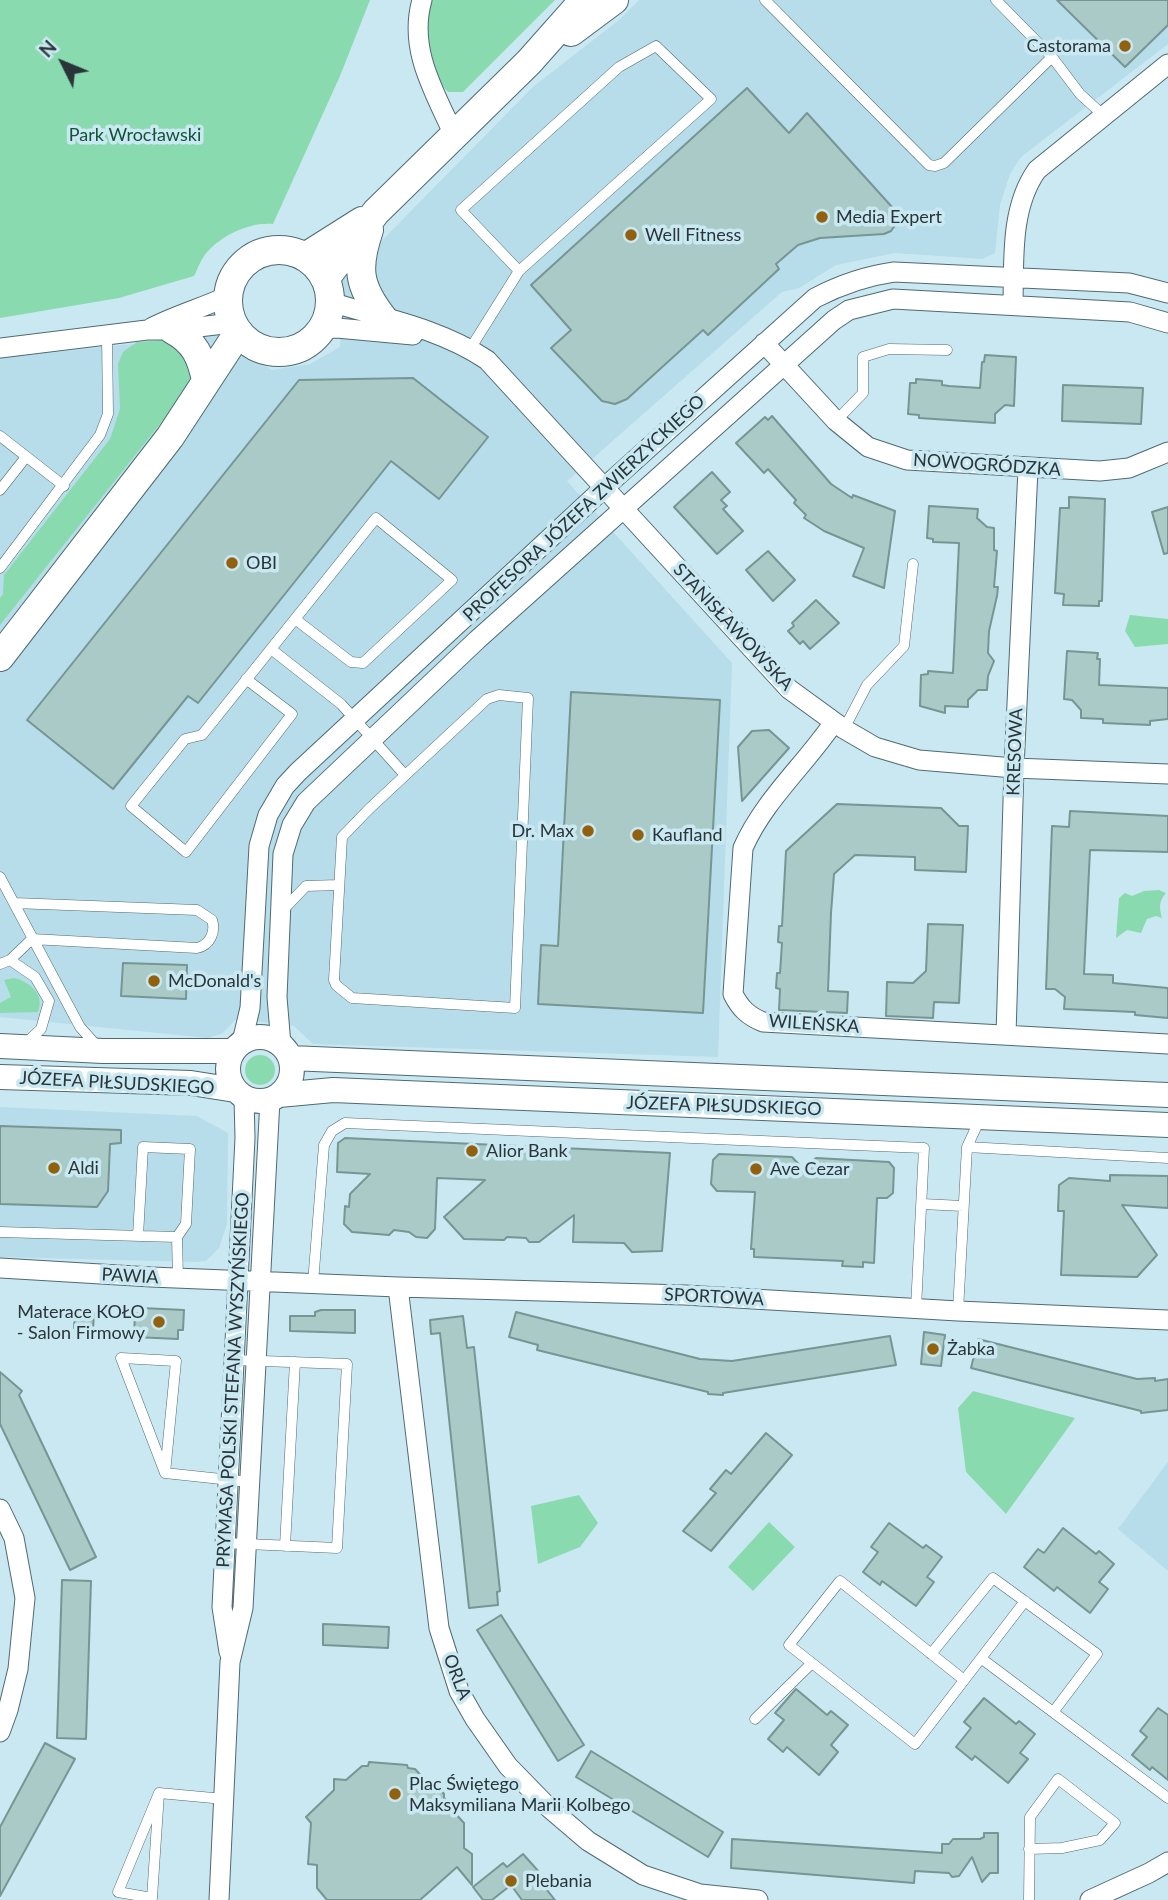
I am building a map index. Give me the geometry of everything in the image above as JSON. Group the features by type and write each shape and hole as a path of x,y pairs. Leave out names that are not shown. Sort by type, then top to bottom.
{"main road":[{"path":"305,257 376,212 528,62 584,0"},
{"path":"528,62 614,0"},
{"path":"328,289 376,212"},
{"path":"376,212 363,249 360,267 366,292 383,318"},
{"path":"277,250 305,257 317,267 328,289 327,320 323,329 313,340 293,350 272,352 239,325 231,282 249,259 277,250"},
{"path":"0,657 170,437 239,325"},
{"path":"170,437 239,325"},
{"path":"160,330 184,336 195,347 206,380"}],"street":[{"path":"422,0 417,27 420,54 454,135"},
{"path":"1013,305 1018,211 1026,184 1037,170 1168,64"},
{"name":"PROFESORA JÓZEFA ZWIERZYCKIEGO","path":"237,1046 250,1008 256,863 262,830 285,786 606,487 816,298 866,275 894,272 1129,283 1168,293"},
{"name":"STANISŁAWOWSKA","path":"328,289 383,318 415,326 470,349 497,369 789,689 875,747 919,760 1014,768 1168,774"},
{"name":"PROFESORA JÓZEFA ZWIERZYCKIEGO","path":"286,1051 277,997 284,854 299,812 317,788 834,320 849,310 893,299 1130,312 1168,323"},
{"path":"160,330 174,316 197,310 239,325"},
{"path":"0,348 160,330 239,325"},
{"path":"323,329 442,338"},
{"name":"NOWOGRÓDZKA","path":"764,343 836,421 868,447 907,460 1028,469 1100,471 1129,468 1168,452"},
{"name":"KRESOWA","path":"1006,1035 1014,768 1028,469"},
{"name":"WILEŃSKA","path":"839,725 768,804 751,828 743,848 733,994 749,1017 763,1022 1168,1044"},
{"path":"258,1037 275,1040 286,1051 291,1078 275,1097 261,1101 239,1093 227,1071 237,1046 258,1037"},
{"name":"JÓZEFA PIŁSUDSKIEGO","path":"11,1046 103,1051 237,1046"},
{"name":"JÓZEFA PIŁSUDSKIEGO","path":"286,1051 1168,1095"},
{"name":"JÓZEFA PIŁSUDSKIEGO","path":"0,1077 191,1083 239,1093"},
{"name":"JÓZEFA PIŁSUDSKIEGO","path":"275,1097 333,1090 1168,1125"},
{"name":"PRYMASA POLSKI STEFANA WYSZYŃSKIEGO","path":"219,1900 230,1662 222,1607 245,1138 239,1093"},
{"name":"PRYMASA POLSKI STEFANA WYSZYŃSKIEGO","path":"230,1662 243,1608 260,1281 275,1097"},
{"name":"PAWIA","path":"0,1268 260,1281"},
{"name":"SPORTOWA","path":"260,1281 685,1295 1168,1320"},
{"name":"ORLA","path":"398,1287 439,1628 459,1691 475,1719 508,1766 547,1806 589,1841 643,1875 700,1894 758,1900"},
{"path":"0,1509 14,1538 25,1598 18,1669 0,1732"},
{"path":"1090,1900 1168,1863"}],"lane":[{"path":"765,0 929,165 944,163 1052,57"},
{"path":"996,0 1052,57 1080,93 1103,115"},
{"path":"470,349 519,271 711,99 656,46 620,67 461,210 519,271"},
{"path":"0,568 64,486 106,424 107,337"},
{"path":"836,421 863,393 863,358 889,349 947,350"},
{"path":"0,436 64,486"},
{"path":"0,490 26,457"},
{"path":"246,679 292,714 186,852 131,806 185,739 202,735 246,679 376,518 452,580 363,663 351,662 295,619"},
{"path":"839,725 867,685 904,646 913,564"},
{"path":"271,649 332,697 405,775"},
{"path":"499,695 528,698 516,1008 352,998 334,980 342,837 405,775 487,699 499,695"},
{"path":"0,877 80,1027 103,1051"},
{"path":"281,913 306,886 338,885"},
{"path":"11,1046 41,1029 49,1000 35,977 5,962 32,939 197,948 206,945 214,925 207,915 197,910 14,903"},
{"path":"958,1311 967,1147 980,1118"},
{"path":"313,1283 324,1145 332,1131 345,1124 924,1148 916,1308"},
{"path":"138,1236 143,1147 190,1149 186,1224 177,1237 178,1278"},
{"path":"967,1147 1168,1158"},
{"path":"922,1204 963,1206"},
{"path":"0,1232 177,1237"},
{"path":"121,1358 176,1362 165,1473 155,1447 121,1358"},
{"path":"225,1543 337,1548 347,1364 234,1360"},
{"path":"285,1546 295,1362"},
{"path":"165,1473 249,1482"},
{"path":"931,1654 993,1578 1097,1654 1054,1711"},
{"path":"964,1680 840,1581 789,1644 915,1744 1025,1601"},
{"path":"982,1659 1168,1798"},
{"path":"755,1719 812,1663"},
{"path":"1029,1849 1062,1848 1100,1840 1115,1823 1058,1779 1030,1816 1029,1849 1029,1900"},
{"path":"159,1793 224,1799"},
{"path":"159,1793 152,1898 118,1892 139,1843 159,1793"}],"shaded area":[{"path":"639,0 1168,0 1168,44 1021,157 1010,174 1000,205 995,253 983,259 895,253 836,265 799,288 782,292 567,481 732,663 718,1057 313,1044 294,1026 236,1019 223,1033 208,1038 0,1017 0,358 216,335 272,370 310,364 340,347 341,282 534,86 619,20"},
{"path":"0,1107 197,1116 228,1133 227,1224 219,1248 206,1261 195,1262 0,1257"},
{"path":"1168,1462 1168,1571 1118,1529"}],"green space":[{"name":"Park Wrocławski","path":"0,0 370,0 340,76 273,224 254,225 218,242 204,256 194,276 119,298 0,318"},
{"path":"431,0 555,0 463,92 448,92 438,78 430,57 427,22"},
{"path":"163,340 177,344 194,377 182,405 160,424 0,625 0,598 3,594 4,575 110,439 120,409 118,364 123,352 137,342"},
{"path":"1130,615 1168,619 1168,644 1135,647 1125,631"},
{"path":"1159,890 1166,893 1160,904 1162,918 1156,916 1147,919 1141,933 1127,930 1116,938 1119,898 1125,893 1132,896 1144,891"},
{"path":"14,978 25,982 38,994 38,1012 0,1013 0,1003 11,997 4,980"},
{"path":"260,1055 266,1056 274,1064 274,1076 266,1084 260,1085 254,1084 246,1076 245,1070 246,1064 254,1056"},
{"path":"973,1391 1075,1418 1006,1514 966,1472 958,1408"},
{"path":"579,1495 598,1523 580,1547 538,1564 531,1506"},
{"path":"769,1522 795,1547 753,1591 728,1567"}],"building":[{"name":"Castorama","path":"1057,0 1168,0 1168,25 1125,67"},
{"path":"747,88 789,133 807,113 892,207 896,214 896,224 891,231 884,234 820,238 798,245 776,264 779,269 708,335 703,330 627,399 615,404 602,401 551,348 571,330 531,285"},
{"path":"985,355 1016,357 1014,406 1005,405 995,414 995,423 919,418 919,415 908,414 910,383 916,383 916,379 942,381 942,385 949,386 980,388"},
{"name":"OBI","path":"413,378 488,437 439,499 391,461 198,703 188,696 113,789 27,720 299,380"},
{"path":"1063,385 1143,388 1141,424 1062,421"},
{"path":"772,416 831,484 852,498 853,495 895,511 884,588 853,576 864,548 824,531 804,518 806,515 794,503 796,500 768,469 764,473 736,443 765,417 768,420"},
{"path":"712,472 730,492 721,500 727,506 723,509 743,531 717,554 674,507"},
{"path":"1069,497 1105,499 1102,601 1099,601 1099,606 1063,605 1064,594 1055,593 1060,508 1069,508"},
{"path":"929,506 978,509 977,518 987,527 994,528 994,550 997,551 994,587 998,587 989,631 988,653 994,661 988,676 987,690 978,690 968,700 968,707 945,706 945,713 920,706 921,675 928,674 928,671 953,673 959,543 933,542 933,539 927,538"},
{"path":"1168,507 1168,553 1164,554 1152,512"},
{"path":"768,551 795,580 773,601 746,570"},
{"path":"816,600 839,623 810,649 803,641 800,644 788,631 794,626 792,623"},
{"path":"1067,651 1098,653 1099,685 1168,688 1168,719 1150,721 1150,725 1103,723 1103,719 1081,718 1081,710 1072,700 1064,699"},
{"name":"Kaufland","path":"571,692 720,700 703,1013 538,1004 541,945 558,946"},
{"path":"769,730 789,748 742,801 738,747 752,731"},
{"path":"837,804 941,808 959,826 968,826 966,872 915,870 915,857 855,855 834,874 831,913 828,991 848,992 847,1013 779,1010 780,989 776,988 782,943 778,942 779,926 782,926 786,851"},
{"path":"1070,811 1168,816 1168,852 1090,850 1084,974 1113,975 1113,983 1168,988 1168,1018 1135,1015 1135,1012 1064,1009 1065,997 1055,989 1046,989 1052,826 1069,827"},
{"path":"928,924 963,925 959,1003 934,1002 933,1018 886,1016 887,982 913,983 926,971"},
{"name":"McDonald's","path":"123,963 187,965 186,999 121,996"},
{"name":"Aldi","path":"0,1126 121,1130 121,1143 110,1144 108,1191 97,1207 0,1204"},
{"path":"345,1138 670,1153 662,1251 632,1252 624,1243 573,1242 574,1215 539,1242 507,1237 504,1240 464,1239 444,1217 485,1180 437,1178 435,1229 427,1238 394,1230 389,1235 352,1232 344,1224 345,1206 349,1207 350,1194 370,1174 337,1172 338,1143"},
{"path":"719,1154 792,1157 803,1169 816,1158 889,1162 894,1168 893,1193 887,1198 877,1198 874,1263 863,1262 863,1267 842,1266 843,1261 754,1257 754,1249 751,1249 755,1192 717,1191 711,1184 713,1160"},
{"path":"1110,1175 1168,1176 1168,1208 1122,1205 1157,1255 1137,1277 1061,1275 1064,1211 1058,1211 1059,1185 1069,1178 1110,1181"},
{"name":"Materace KOŁO - Salon Firmowy","path":"141,1308 184,1310 183,1330 178,1330 178,1339 134,1337 135,1313 140,1314"},
{"path":"355,1310 355,1333 290,1331 290,1316 315,1316 315,1312"},
{"path":"75,1312 94,1314 93,1329 74,1328"},
{"path":"516,1312 700,1359 732,1361 890,1336 896,1365 723,1395 708,1394 537,1350 538,1345 509,1337"},
{"path":"463,1316 467,1348 474,1347 500,1591 497,1592 498,1605 469,1608 440,1333 431,1334 430,1320"},
{"name":"Żabka","path":"924,1332 945,1335 941,1366 921,1364"},
{"path":"978,1339 1137,1379 1168,1379 1168,1410 1141,1413 971,1368"},
{"path":"0,1372 22,1391 19,1395 96,1557 70,1570 0,1424"},
{"path":"766,1433 792,1455 711,1551 683,1531 716,1493 710,1489 726,1470 731,1474"},
{"path":"889,1523 923,1548 926,1545 942,1557 927,1577 934,1582 916,1606 882,1581 880,1585 863,1572 878,1552 871,1547"},
{"path":"1063,1528 1096,1554 1099,1551 1114,1564 1099,1582 1108,1589 1090,1613 1057,1587 1054,1591 1024,1567 1038,1549 1044,1553"},
{"path":"62,1580 91,1581 86,1739 57,1738"},
{"path":"501,1615 584,1745 558,1761 477,1630"},
{"path":"323,1624 389,1627 388,1648 323,1645"},
{"path":"796,1689 827,1715 831,1711 848,1725 831,1745 838,1752 819,1775 787,1747 783,1752 768,1739 784,1720 775,1713"},
{"path":"984,1698 1016,1724 1019,1721 1035,1734 1020,1753 1028,1759 1008,1783 975,1756 972,1760 956,1747 971,1728 964,1722"},
{"path":"1158,1708 1168,1715 1168,1780 1132,1755 1147,1737 1140,1731"},
{"path":"45,1743 75,1759 0,1896 0,1827"},
{"path":"591,1751 723,1832 708,1857 576,1777"},
{"path":"369,1762 407,1765 408,1768 415,1769 430,1785 436,1785 444,1794 444,1798 464,1823 464,1848 472,1854 472,1885 457,1867 420,1900 327,1900 317,1888 317,1865 308,1864 311,1823 306,1817 334,1790 334,1779 346,1780 362,1766 368,1766"},
{"path":"984,1833 998,1833 998,1873 990,1873 982,1882 972,1857 959,1876 915,1871 914,1883 731,1868 732,1839 942,1853 942,1844 949,1844 953,1839 980,1839 984,1837"},
{"name":"Plebania","path":"523,1854 540,1873 536,1876 555,1900 522,1900 511,1885 492,1900 483,1900 473,1887 503,1863 507,1867"}],"place":[{"name":"Castorama","path":"1125,46"},
{"name":"Media Expert","path":"822,217"},
{"name":"Well Fitness","path":"631,235"},
{"name":"OBI","path":"232,563"},
{"name":"Dr. Max","path":"588,831"},
{"name":"Kaufland","path":"638,835"},
{"name":"McDonald's","path":"154,981"},
{"name":"Alior Bank","path":"472,1151"},
{"name":"Aldi","path":"54,1168"},
{"name":"Ave Cezar","path":"756,1169"},
{"name":"Materace KOŁO - Salon Firmowy","path":"159,1322"},
{"name":"Żabka","path":"933,1349"},
{"name":"Plac Świętego Maksymiliana Marii Kolbego","path":"395,1794"},
{"name":"Plebania","path":"511,1881"}]}
